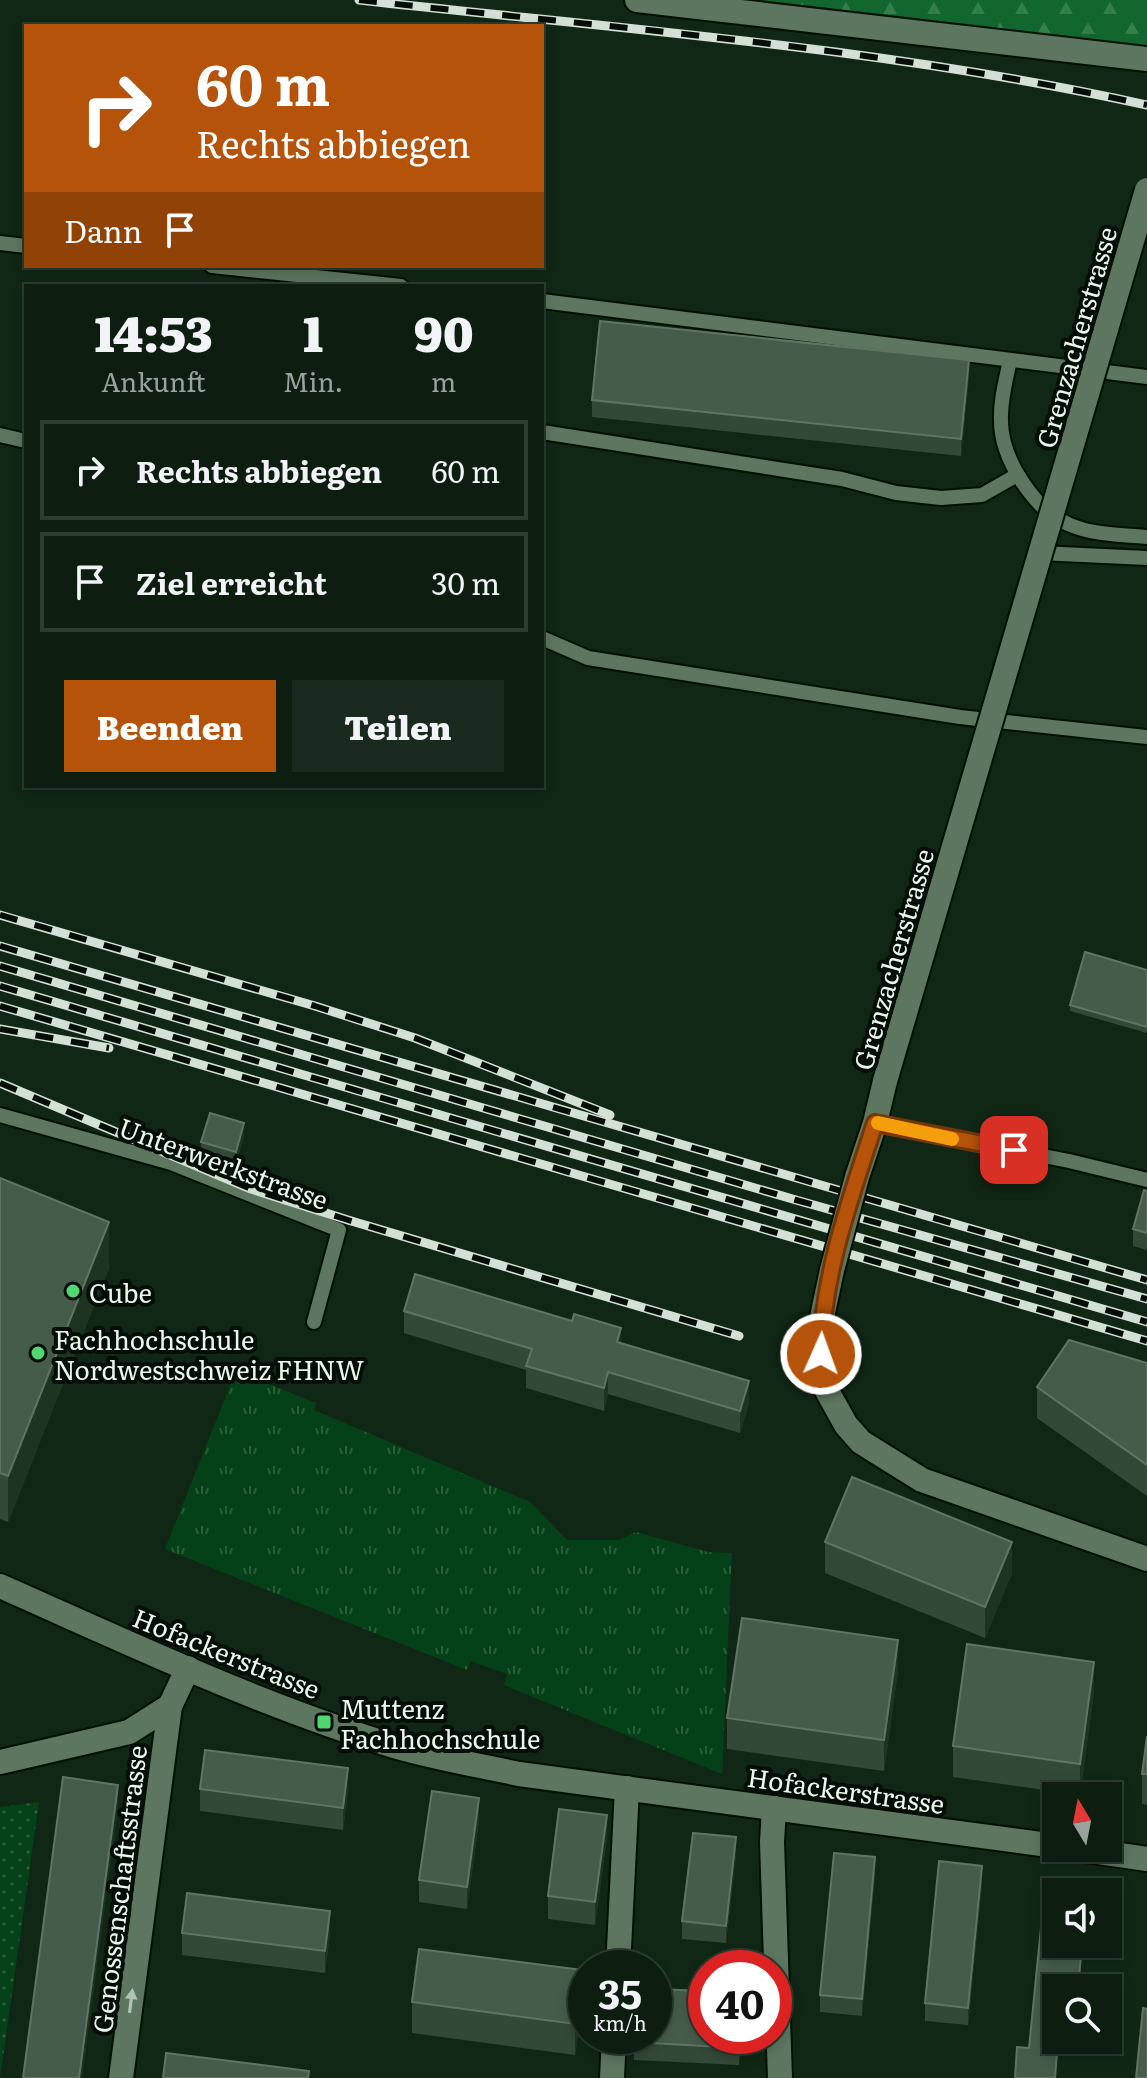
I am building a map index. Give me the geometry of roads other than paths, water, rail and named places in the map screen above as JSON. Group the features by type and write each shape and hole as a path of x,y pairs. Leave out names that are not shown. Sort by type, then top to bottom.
{"street":[{"path":"637,0 1147,59"},
{"name":"Grenzacherstrasse","path":"1147,190 857,1177 822,1317 821,1354 826,1389 846,1425 861,1442 922,1480 1147,1559"},
{"name":"Hofackerstrasse","path":"0,1586 188,1668 394,1745 519,1774 1042,1844"},
{"path":"0,1762 129,1732 170,1706 188,1668"},
{"name":"Genossenschaftsstrasse","path":"121,2078 170,1706"},
{"path":"619,1950 627,1788"},
{"path":"774,1808 772,1842 780,2078"},
{"path":"1122,1855 1147,1859"},
{"path":"612,2078 613,2054"}],"lane":[{"path":"0,243 24,246"},
{"path":"231,268 382,284"},
{"path":"544,301 1147,377"},
{"path":"1010,360 1000,423 1017,475 1031,496 1067,524 1097,532 1147,537"},
{"path":"544,432 842,479 896,493 941,498 982,495 1017,475"},
{"path":"0,435 24,441"},
{"path":"1040,553 1147,558"},
{"path":"544,639 588,658 960,717 1147,737"},
{"name":"Unterwerkstrasse","path":"0,1115 171,1163 339,1230 314,1322"},
{"path":"875,1123 1069,1161 1147,1180"}],"railway":[{"path":"359,0 853,54 1050,85 1147,105"},
{"path":"0,915 415,1038 610,1115"},
{"path":"0,946 1147,1280"},
{"path":"0,966 796,1200 1147,1299"},
{"path":"0,986 1147,1322"},
{"path":"0,1006 1147,1341"},
{"path":"0,1029 109,1048"},
{"path":"0,1083 251,1189 739,1336"}],"place":[{"name":"Cube","path":"73,1291"},
{"name":"Fachhochschule Nordwestschweiz FHNW","path":"38,1353"},
{"name":"Muttenz Fachhochschule","path":"324,1722"}]}
